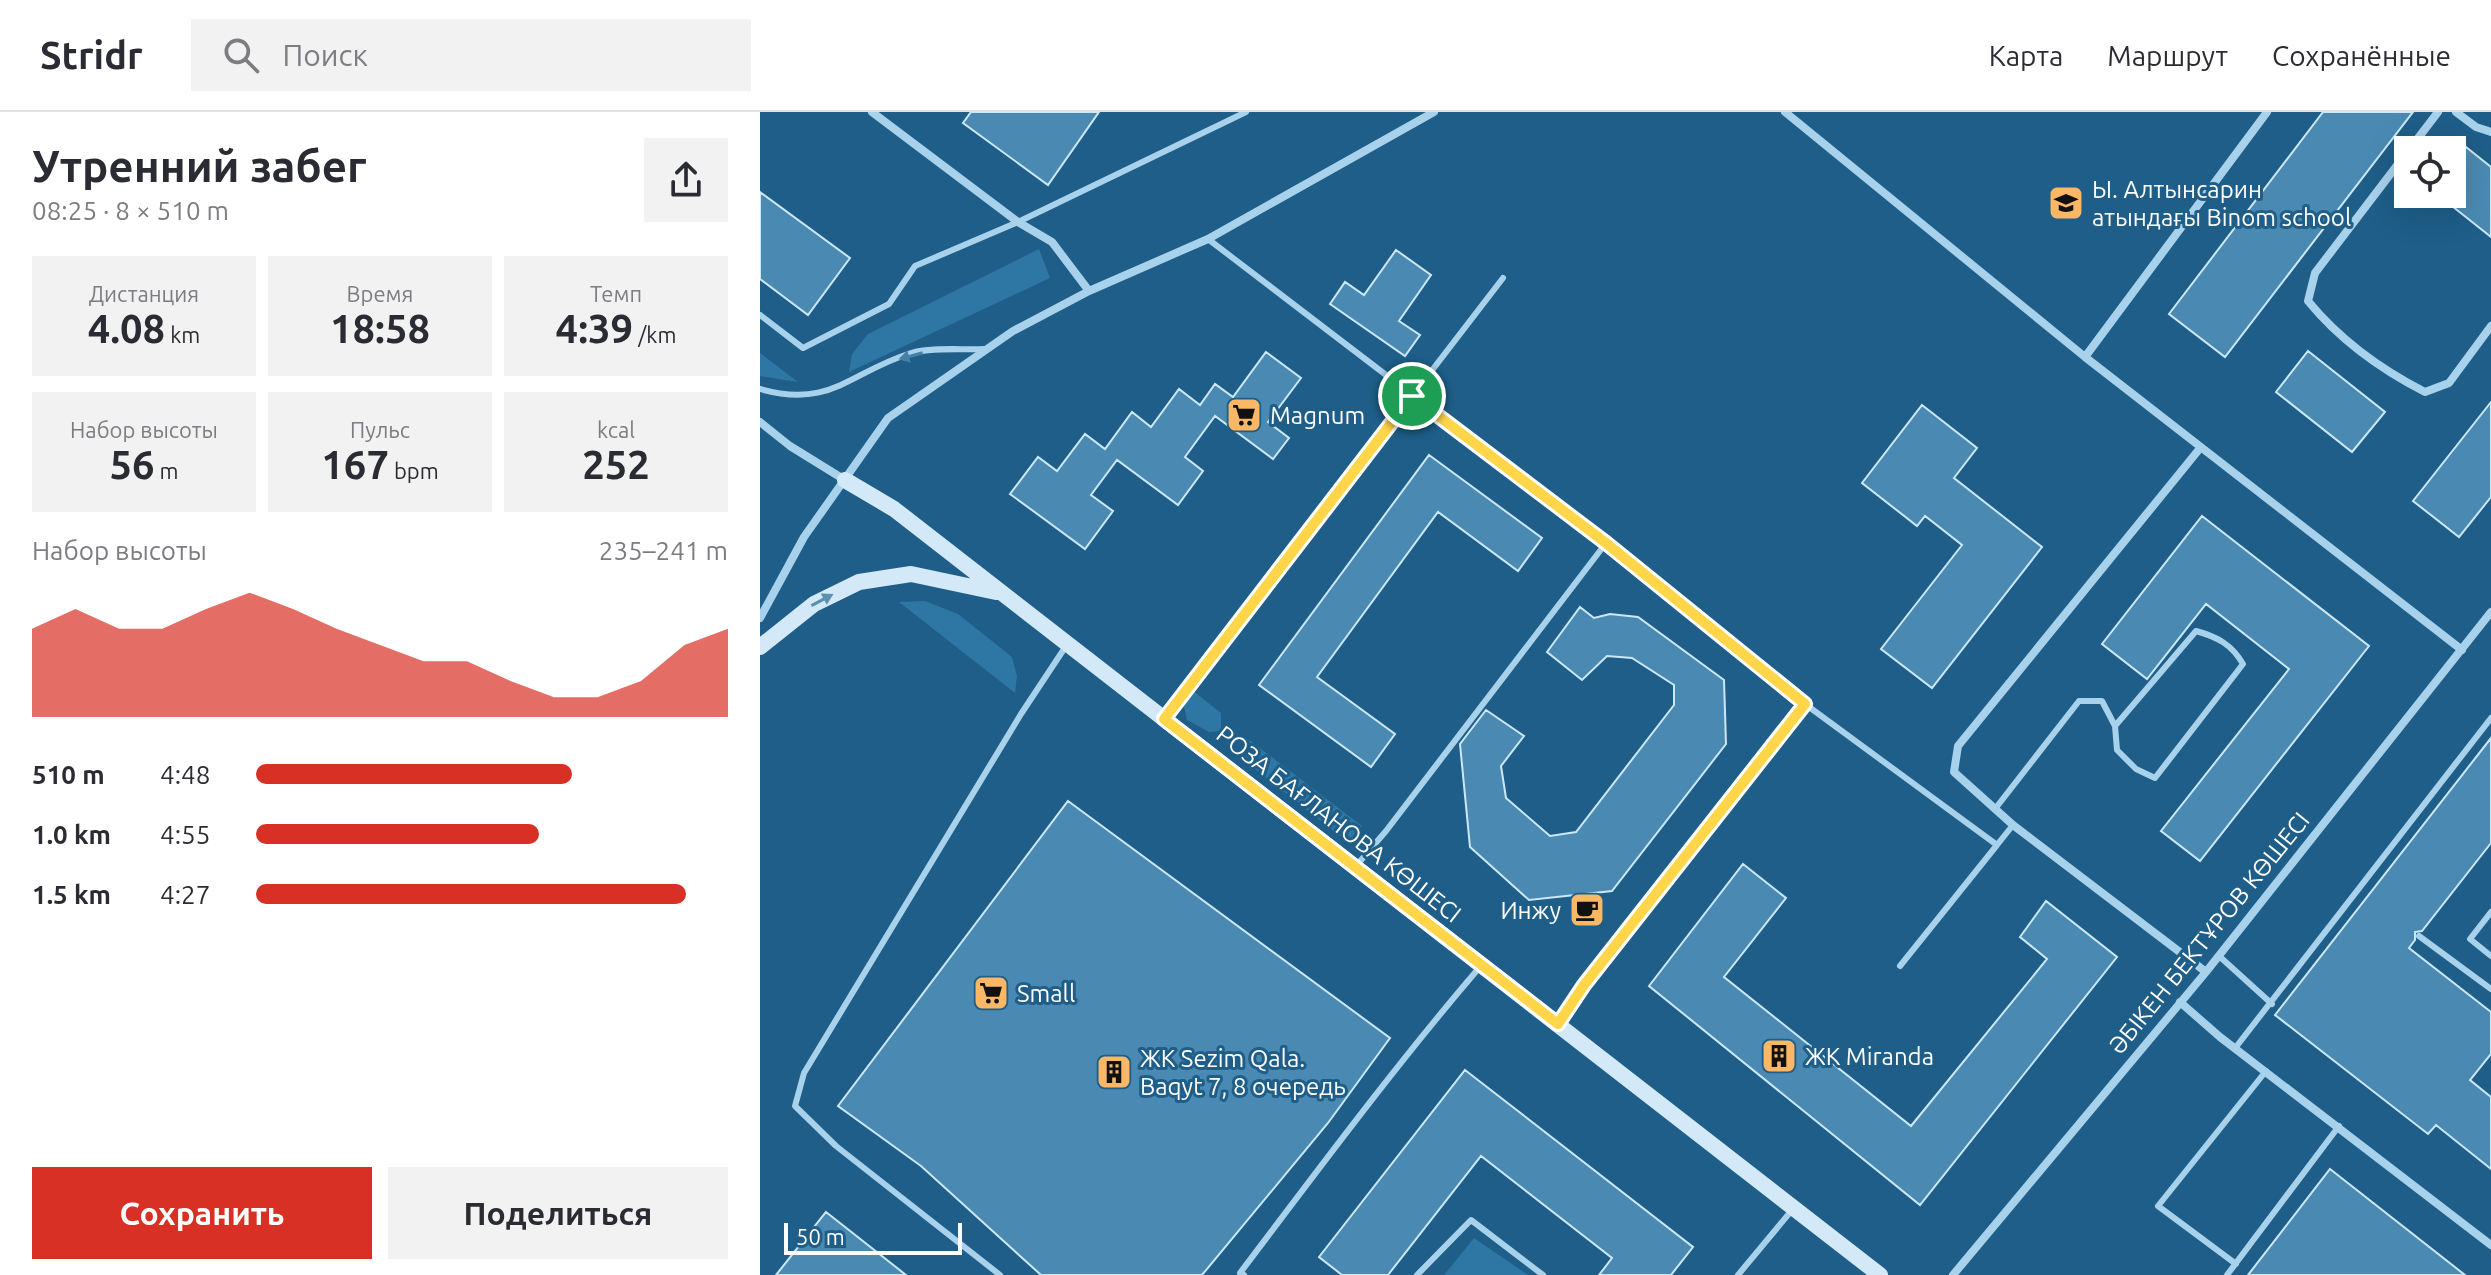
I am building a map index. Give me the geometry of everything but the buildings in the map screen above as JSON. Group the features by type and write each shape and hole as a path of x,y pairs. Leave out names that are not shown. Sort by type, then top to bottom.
{"street":[{"path":"872,112 1018,222 1052,242 1089,291"},
{"path":"760,618 804,537 888,418 1013,331 1089,291 1208,239 1434,112"},
{"path":"1785,112 2085,357 2462,650"},
{"path":"2085,357 2267,112"},
{"path":"2420,136 2438,112"},
{"path":"2456,112 2476,127 2491,132"},
{"path":"2394,169 2315,273 2308,301 2330,327 2390,374 2425,392 2449,383 2491,326"},
{"name":"РОЗА БАҒЛАНОВА КӨШЕСІ","path":"760,422 790,446 894,509 1880,1275"},
{"path":"2201,447 1958,746 1954,772 2013,825 2206,972"},
{"path":"760,647 814,604 859,582 911,574 1002,593"},
{"name":"ӘБІКЕН БЕКТҰРОВ КӨШЕСІ","path":"1953,1275 2219,956 2491,612"},
{"path":"2180,1002 2491,1245"}],"lane":[{"path":"760,315 803,348 889,304 915,266 1018,222 1246,112"},
{"path":"1208,239 1606,543 1805,704 1997,845"},
{"path":"1164,719 1503,278"},
{"path":"760,389 784,396 822,394 912,352 988,349"},
{"path":"1355,867 1386,831 1606,543"},
{"path":"1995,809 2079,701 2102,701 2115,726 2117,750 2136,769 2155,778 2243,664 2234,648 2214,636 2196,631 2115,726"},
{"path":"1000,1275 836,1146 795,1106 804,1073 1021,714 1068,644"},
{"path":"1558,1024 1584,985 1805,704"},
{"path":"2236,1047 2491,718"},
{"path":"1900,966 2013,825"},
{"path":"2491,912 2470,939 2491,956"},
{"path":"2419,936 2491,989"},
{"path":"2219,956 2272,1004"},
{"path":"1241,1274 1428,1028 1482,965"},
{"path":"2236,1264 2158,1206 2266,1071"},
{"path":"2227,1275 2339,1126"},
{"path":"1738,1275 1794,1208"},
{"path":"1417,1275 1471,1220 1543,1275"}],"shaded area":[{"path":"1039,249 1050,278 849,372 852,354 868,334"},
{"path":"760,353 798,382 760,376"},
{"path":"925,601 958,614 1012,657 1017,676 1015,693 899,602"},
{"path":"1192,690 1221,713 1221,731 1209,732 1187,720 1184,706"},
{"path":"1248,739 1362,826 1351,845 1245,761 1242,750"},
{"path":"1474,1238 1528,1275 1444,1275"}],"place":[{"name":"Ы. Алтынсарин атындағы Binom school","path":"2066,203"},
{"name":"Magnum","path":"1244,415"},
{"name":"Инжу","path":"1587,910"},
{"name":"Small","path":"991,993"},
{"name":"ЖК Miranda","path":"1779,1056"},
{"name":"ЖК Sezim Qala. Baqyt 7, 8 очередь","path":"1114,1072"}],"route":[{"path":"1412,396 1606,543 1805,704 1584,985 1558,1024 1164,719 1412,396"}]}
